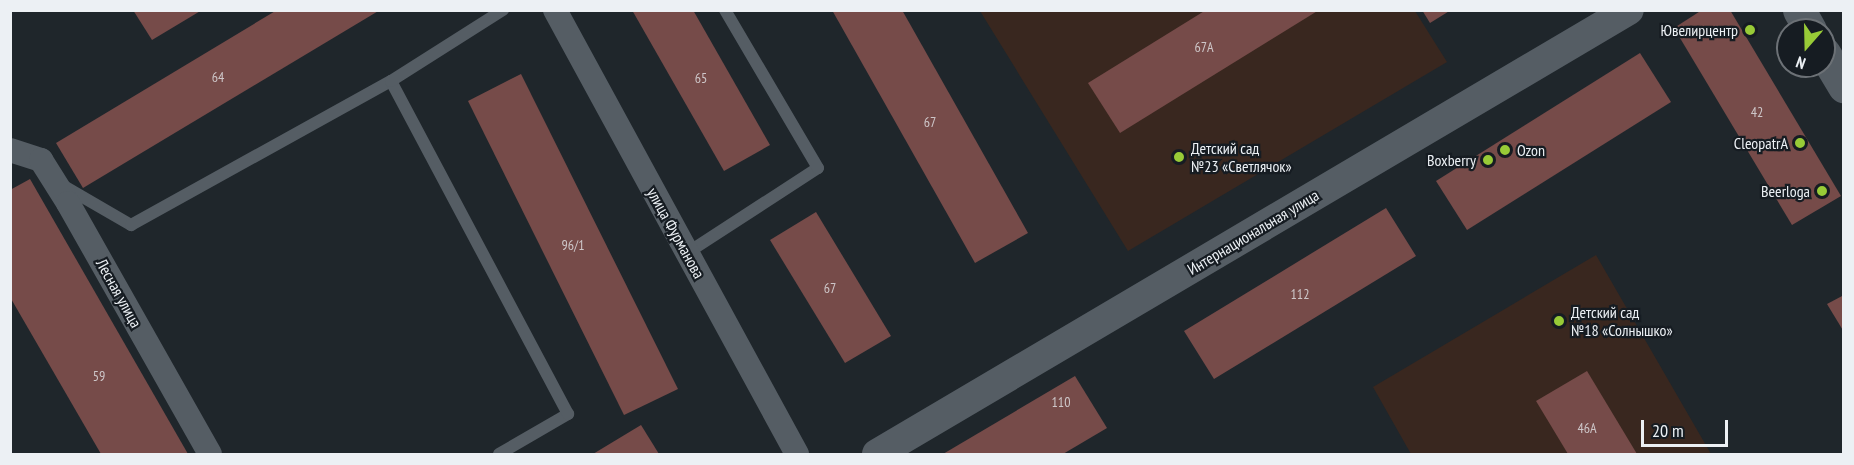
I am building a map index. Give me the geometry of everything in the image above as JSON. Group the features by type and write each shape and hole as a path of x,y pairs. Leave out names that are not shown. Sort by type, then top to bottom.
{"main road":[{"path":"1836,73 1844,86"}],"street":[{"name":"улица Фурманова","path":"555,10 797,454"},
{"name":"Интернациональная улица","path":"877,454 1629,10"},
{"name":"Лесная улица","path":"10,150 40,160 54,180 210,454"}],"lane":[{"path":"54,180 131,225 392,81 502,10"},
{"path":"687,253 818,168 724,10"},
{"path":"392,81 568,414 499,454"}],"shaded area":[{"name":"Детский сад №23 «Светлячок»","path":"980,11 1415,11 1447,62 1128,251"},
{"name":"Детский сад №18 «Солнышко»","path":"1596,255 1711,454 1411,454 1373,387"}],"building":[{"path":"133,10 202,10 152,40"},
{"path":"277,10 380,10 83,188 56,143"},
{"path":"632,10 693,10 770,145 724,171"},
{"path":"832,10 902,10 1028,233 975,263"},
{"path":"1206,10 1319,10 1120,133 1088,83"},
{"path":"1422,10 1451,10 1430,23"},
{"path":"1702,10 1730,10 1841,196 1792,225 1674,28"},
{"path":"1640,53 1671,102 1467,230 1436,181"},
{"path":"521,74 678,389 624,415 468,101"},
{"path":"30,179 188,454 101,454 10,297 10,190"},
{"path":"1386,208 1416,256 1214,379 1184,331"},
{"path":"816,212 891,336 845,363 770,240"},
{"path":"1844,295 1844,332 1827,304"},
{"path":"1587,371 1637,454 1568,454 1536,401"},
{"path":"1075,376 1107,428 1063,454 943,454"},
{"path":"641,425 659,454 593,454"}],"place":[{"name":"Ювелирцентр","path":"1750,30"},
{"name":"CleopatrA","path":"1800,143"},
{"name":"Ozon","path":"1505,150"},
{"name":"Детский сад №23 «Светлячок»","path":"1179,157"},
{"name":"Boxberry","path":"1488,160"},
{"name":"Beerloga","path":"1822,191"},
{"name":"Детский сад №18 «Солнышко»","path":"1559,321"}]}
